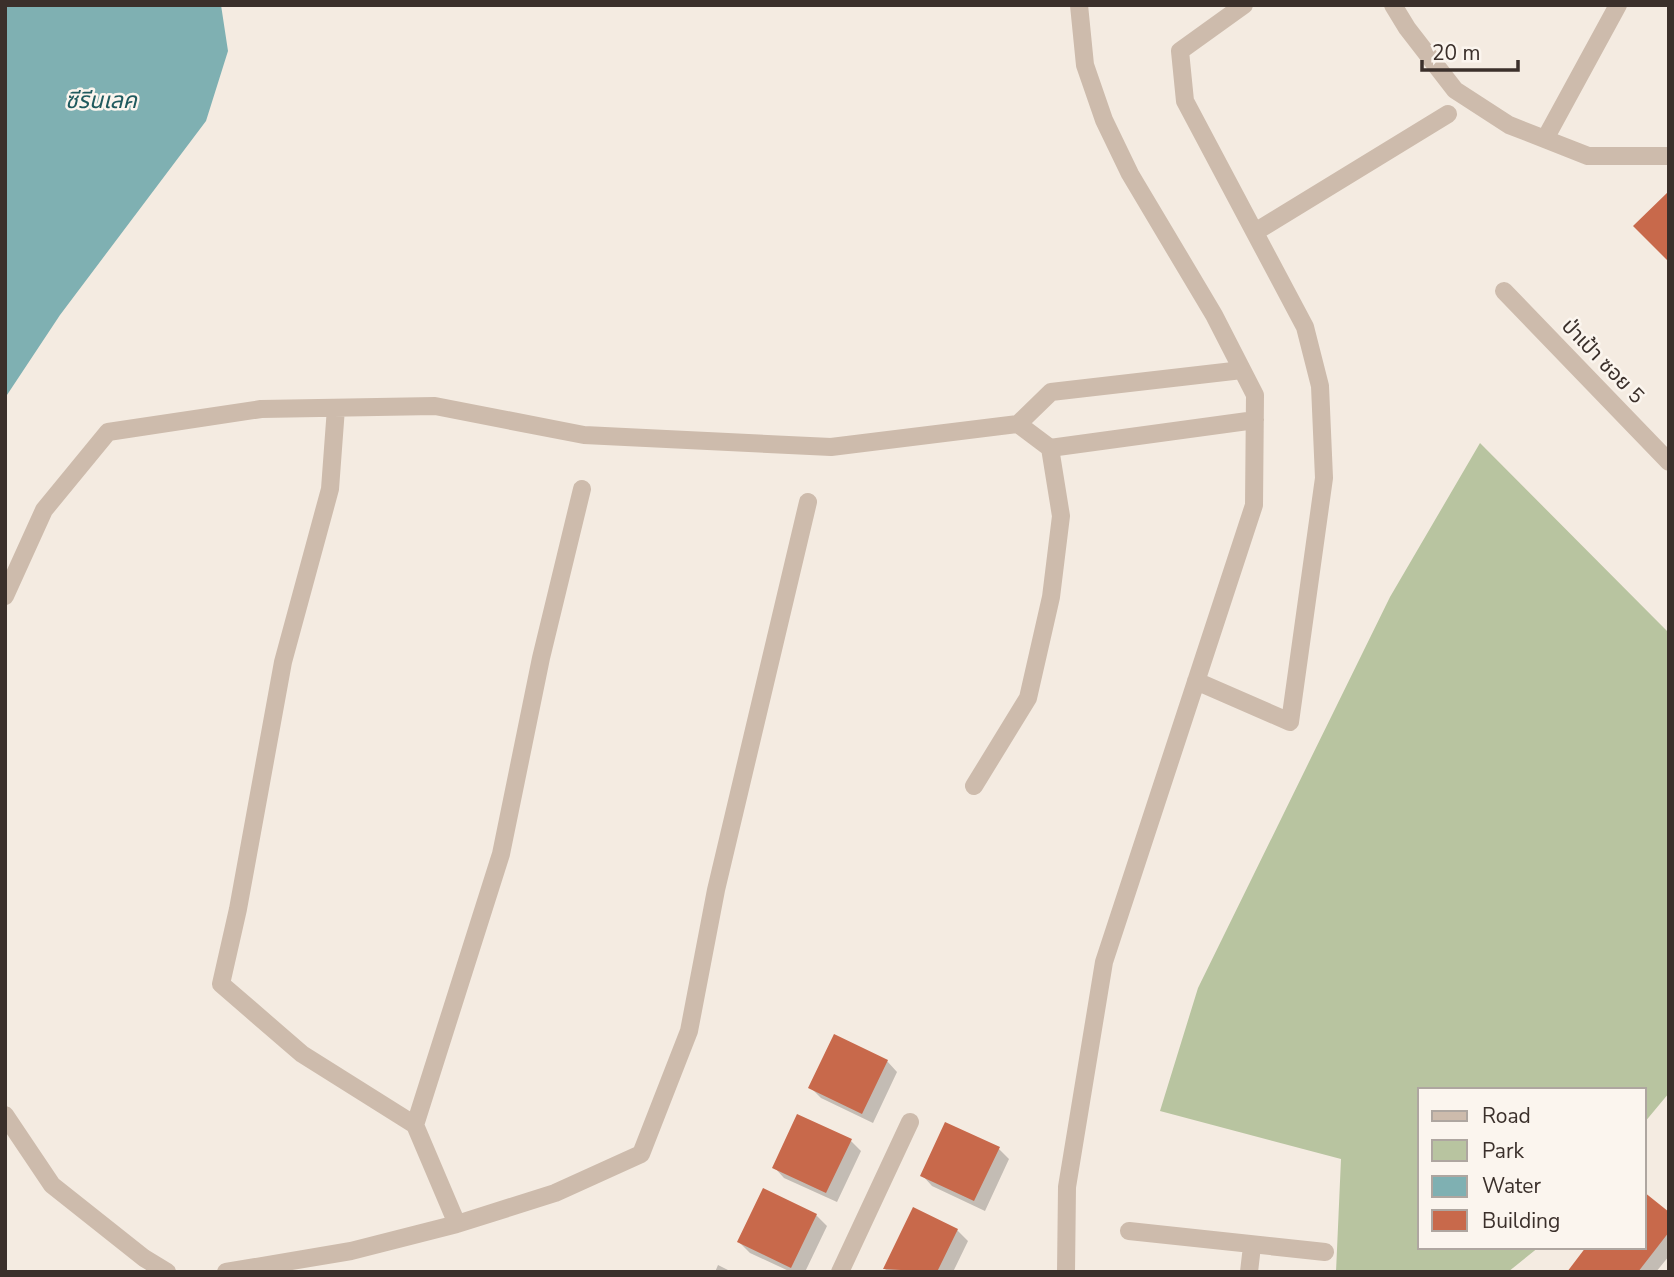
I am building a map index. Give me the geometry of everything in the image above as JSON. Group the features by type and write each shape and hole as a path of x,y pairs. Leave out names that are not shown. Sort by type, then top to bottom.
{"street":[{"path":"1066,1272 1067,1187 1104,962 1254,505 1255,420 1255,395 1214,315 1130,174 1104,120 1085,65 1079,5"},
{"path":"1196,681 1290,722 1324,478 1320,386 1305,327 1185,101 1180,51 1244,5"},
{"path":"1393,5 1407,28 1455,90 1509,125 1588,156 1669,156"},
{"path":"1545,139 1618,5"},
{"path":"1255,232 1448,114"},
{"name":"ป่าเป้า ซอย 5","path":"1504,291 1669,462"},
{"path":"5,596 44,510 108,432 261,409 435,406 584,435 831,447 1018,424 1051,392 1242,370"},
{"path":"336,408 330,489 283,662 238,909 220,984 302,1054 415,1125 457,1224"},
{"path":"1018,424 1050,447 1255,420"},
{"path":"974,786 1028,698 1051,597 1061,516 1050,447"},
{"path":"415,1125 501,854 541,658 582,489"},
{"path":"226,1272 351,1251 457,1224 555,1194 641,1154 689,1031 716,890 808,502"},
{"path":"5,1115 52,1185 144,1258 167,1272"},
{"path":"840,1272 910,1122"},
{"path":"1129,1231 1325,1252"},
{"path":"1249,1272 1252,1246"}],"green space":[{"path":"1480,443 1669,633 1669,1093 1646,1121 1646,1088 1418,1088 1418,1249 1537,1249 1508,1272 1336,1272 1341,1159 1160,1111 1198,988 1390,597"}],"water":[{"name":"ซีรีนเลค","path":"5,5 221,5 228,51 206,121 60,315 5,398"}],"building":[{"path":"1669,191 1669,262 1633,226"},
{"path":"834,1034 888,1060 862,1114 808,1088"},
{"path":"797,1114 852,1139 826,1193 772,1168"},
{"path":"945,1122 1000,1147 974,1201 920,1176"},
{"path":"763,1188 817,1214 791,1268 737,1242"},
{"path":"1646,1194 1669,1212 1669,1232 1638,1272 1567,1272 1584,1249 1646,1249"},
{"path":"913,1207 958,1229 937,1272 883,1269"}]}
